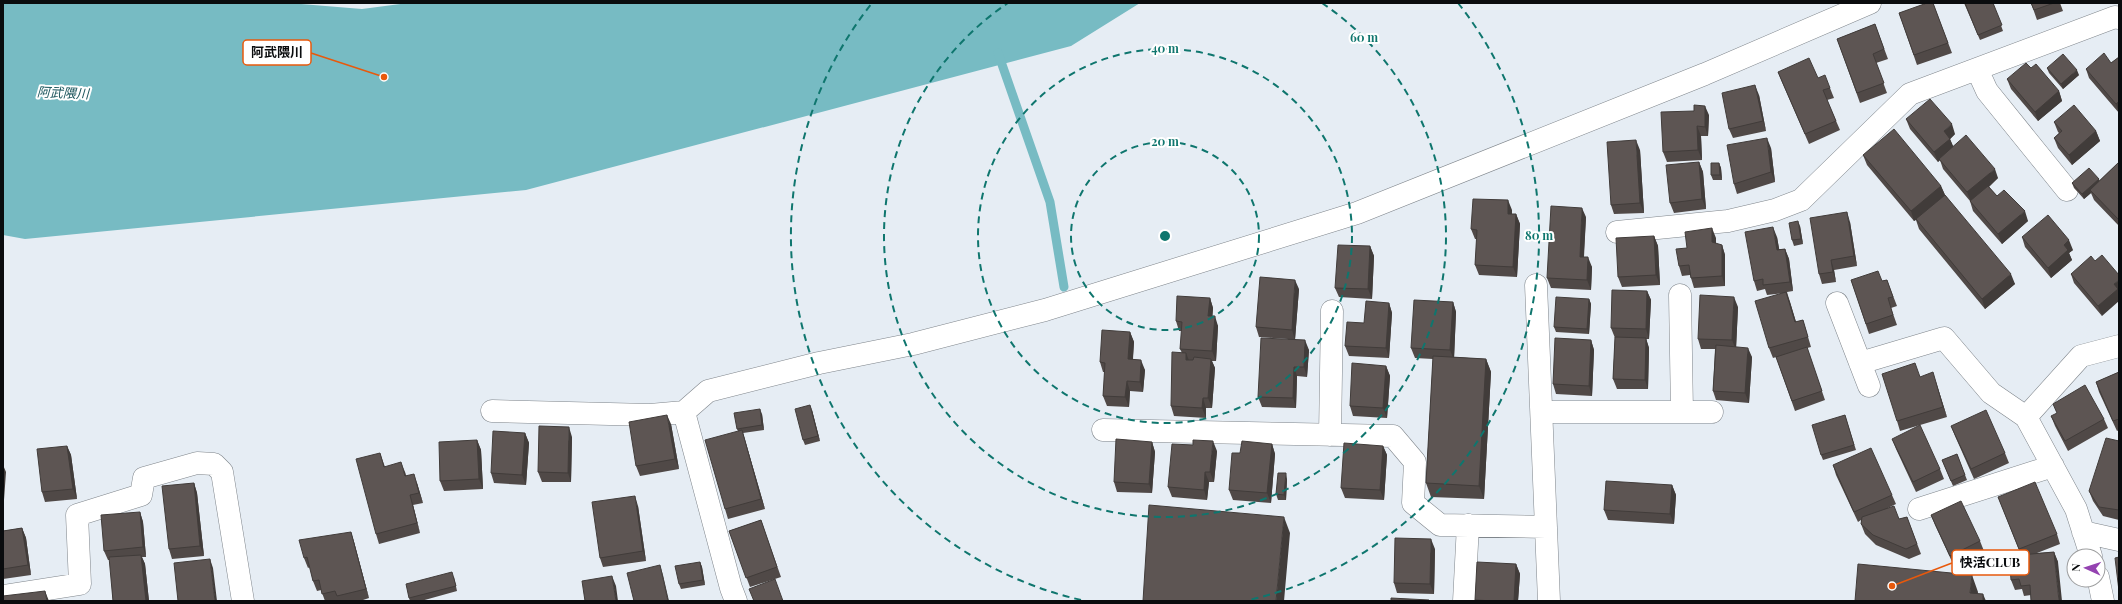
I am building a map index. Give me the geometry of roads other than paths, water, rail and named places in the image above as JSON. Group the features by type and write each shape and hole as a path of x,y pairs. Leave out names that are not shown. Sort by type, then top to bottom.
{"street":[{"path":"492,411 650,415 684,412 708,391 819,363 913,344 1045,310 1357,213 1705,74 1870,3"},
{"path":"1618,232 1728,221 1775,210 1801,200 1910,94 2115,17 2119,18"},
{"path":"1977,69 1987,91 2067,190"},
{"path":"1536,285 1549,601"},
{"path":"1680,295 1682,412"},
{"path":"1837,303 1869,386"},
{"path":"1330,435 1332,311"},
{"path":"1860,364 1944,338 1991,393 2026,417 2076,509 2088,548"},
{"path":"2026,417 2082,356 2119,346"},
{"path":"684,412 731,588 736,601"},
{"path":"1542,412 1712,412"},
{"path":"1103,430 1393,436 1415,462 1414,503 1440,525 1546,527"},
{"path":"3,596 80,584 77,515 141,495 144,478 197,463 214,464 222,472 243,601"},
{"path":"1919,509 2053,466"},
{"path":"1464,601 1468,525"},
{"path":"2083,532 2119,540"},
{"path":"2100,588 2103,601"}],"water":[{"path":"3,3 289,3 362,9 408,3 1140,3 1071,46 526,190 25,239 3,235"}],"waterway":[{"path":"998,53 1050,202 1064,287"}],"place":[{"name":"阿武隈川","path":"384,77"},
{"name":"快活CLUB","path":"1892,586"}]}
